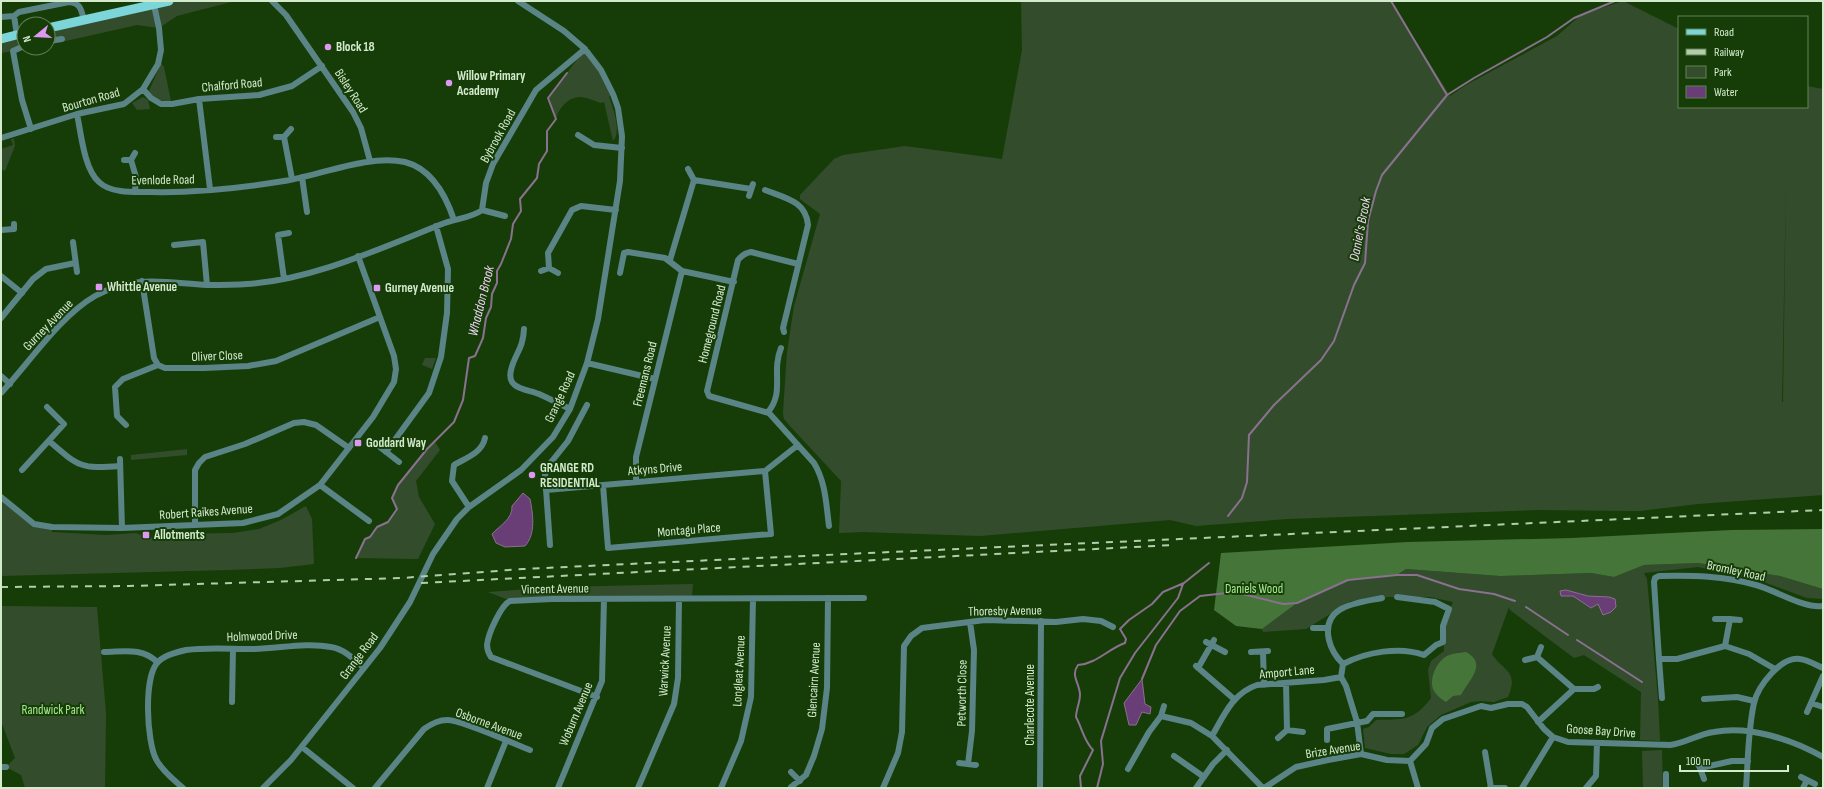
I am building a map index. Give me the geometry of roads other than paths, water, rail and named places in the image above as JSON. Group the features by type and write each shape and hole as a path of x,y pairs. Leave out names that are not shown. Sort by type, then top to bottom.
{"main road":[{"path":"56,26 169,1"},
{"path":"1,38 16,35"}],"street":[{"name":"Bisley Road","path":"272,1 286,15 359,122 370,161"},
{"name":"Grange Road","path":"263,788 281,771 302,747 380,648 410,602 433,554 448,531 469,507 521,470 553,437 570,409 587,363 598,318 616,210 622,148 621,125 613,94 601,70 585,49 564,31 518,1"},
{"path":"1,17 14,16 19,12 69,2 76,3 80,7 84,20"},
{"name":"Bourton Road","path":"1,138 77,114 124,104 144,90 158,64 161,50 159,28 154,5"},
{"path":"14,16 16,22"},
{"path":"56,40 62,39"},
{"name":"Bybrook Road","path":"482,210 486,183 493,164 536,90 585,49"},
{"path":"16,50 13,51 22,100 31,129"},
{"name":"Chalford Road","path":"144,90 151,98 161,104 273,92 292,86 322,66"},
{"path":"199,99 210,189"},
{"name":"Evenlode Road","path":"77,114 91,173 99,183 109,188 135,192 190,191 292,179 370,161 405,162 424,172 438,185 448,201 454,220"},
{"path":"284,137 291,129"},
{"path":"586,139 588,131"},
{"path":"578,135 594,145 622,148"},
{"path":"276,136 284,137"},
{"path":"284,137 292,179"},
{"path":"135,153 131,160 136,177 135,192"},
{"path":"124,160 131,160"},
{"path":"670,260 694,180 688,169"},
{"path":"302,177 307,212"},
{"path":"694,180 752,186 749,196"},
{"path":"765,190 803,208 807,216 808,225 783,328 784,332"},
{"path":"549,268 548,253 572,210 581,206 616,210"},
{"path":"482,210 505,216"},
{"name":"Gurney Avenue","path":"1,393 67,317 84,303 114,288 142,281 164,280 207,285 259,283 284,280 310,273 358,256 436,226 477,214 482,210"},
{"path":"1,230 14,229 14,224"},
{"path":"386,452 429,393 441,357 447,313 448,269 436,226"},
{"path":"284,280 278,236 289,233"},
{"path":"73,242 76,272"},
{"path":"174,245 203,242 207,285"},
{"path":"620,273 626,252 650,255 670,260 682,272 734,282"},
{"name":"Homeground Road","path":"768,412 708,394 738,260 747,252 798,264"},
{"name":"Robert Raikes Avenue","path":"1,497 34,524 52,527 122,528 243,523 278,514 320,485 372,417 394,382 395,363 358,256"},
{"path":"1,318 33,279 46,269 75,263"},
{"path":"542,271 549,268"},
{"path":"549,268 558,273"},
{"name":"Freemans Road","path":"636,482 636,457 682,272"},
{"path":"1,276 22,293"},
{"path":"126,425 117,416 115,387 123,379 158,365 154,358 142,281"},
{"name":"Oliver Close","path":"158,365 165,368 204,368 248,366 276,361 380,317"},
{"path":"524,329 523,344 511,370 511,378 515,386 522,391 537,393 570,409"},
{"path":"781,348 775,356 777,398 768,412 814,464 823,481 829,526"},
{"path":"587,363 655,380"},
{"path":"1,376 10,384"},
{"path":"550,545 545,475 548,466 568,441 587,405"},
{"path":"22,470 64,424 47,407"},
{"path":"195,525 194,475 199,463 205,457 245,444 287,425 304,422 316,425 349,448"},
{"path":"469,507 452,481 454,465 487,446 485,438"},
{"path":"49,441 73,461 82,466 90,468 120,466"},
{"path":"372,441 399,462"},
{"path":"765,471 798,445"},
{"path":"120,459 122,528"},
{"name":"Atkyns Drive","path":"546,490 765,471"},
{"name":"Montagu Place","path":"603,485 608,548 771,534 765,471"},
{"path":"320,485 368,521"},
{"name":"Bromley Road","path":"1662,698 1654,582 1655,578 1659,576 1698,575 1729,578 1758,585 1821,607"},
{"path":"1343,664 1364,656 1381,653 1405,651 1424,655 1436,645 1443,642 1443,626 1449,609 1435,602 1397,596"},
{"name":"Glencairn Avenue","path":"791,787 806,775 814,756 822,729 827,688 828,598"},
{"path":"753,599 864,598"},
{"path":"1343,664 1337,658 1330,645 1328,628 1330,619 1342,608 1356,603 1382,598"},
{"name":"Woburn Avenue","path":"558,788 602,681 604,599"},
{"name":"Warwick Avenue","path":"638,788 674,704 678,678 678,599"},
{"name":"Vincent Avenue","path":"596,697 491,657 487,644 501,608 510,600 753,599"},
{"name":"Longleat Avenue","path":"721,788 741,740 751,697 753,599"},
{"path":"1715,618 1740,620"},
{"name":"Thoresby Avenue","path":"883,788 898,753 902,732 904,646 911,636 922,628 985,620 1041,621 1083,619 1101,621 1113,627"},
{"path":"1724,646 1730,619"},
{"name":"Charlecote Avenue","path":"1040,788 1041,621"},
{"name":"Petworth Close","path":"968,764 972,731 974,650 970,622"},
{"path":"1312,628 1328,628"},
{"path":"1226,652 1211,642 1197,667 1234,699"},
{"name":"Holmwood Drive","path":"158,662 170,655 184,650 304,646 332,647 344,652 364,668"},
{"path":"1659,659 1677,659 1724,646 1749,654 1774,669"},
{"path":"1537,657 1541,647"},
{"path":"232,702 233,649"},
{"path":"108,653 142,652 158,662 150,684 149,709 153,751 161,767 183,788"},
{"path":"1251,652 1265,652 1264,684"},
{"path":"1525,660 1537,657"},
{"path":"1537,657 1574,689 1594,689 1598,687"},
{"path":"1746,788 1754,701 1774,669 1791,660 1800,659 1823,668"},
{"path":"1343,664 1341,676 1346,686 1357,722 1361,754"},
{"name":"Amport Lane","path":"1212,736 1234,699 1248,688 1264,684 1324,680 1341,676"},
{"path":"1807,712 1823,676"},
{"path":"1286,683 1287,730"},
{"path":"1538,722 1574,689"},
{"path":"1704,699 1737,697 1754,701"},
{"path":"1811,703 1823,708"},
{"name":"Goose Bay Drive","path":"1410,761 1426,744 1432,728 1443,719 1460,714 1474,707 1491,708 1508,704 1522,704 1527,707 1538,722 1553,737 1568,742 1670,745 1682,744 1715,732 1750,732 1793,742 1823,757"},
{"path":"1128,769 1149,732 1161,716 1164,706"},
{"path":"1328,740 1327,729 1367,721 1373,714 1402,714"},
{"path":"1161,716 1191,723 1212,736 1264,788"},
{"name":"Osborne Avenue","path":"375,788 424,729 431,724 448,720 455,721 530,750"},
{"path":"1278,738 1287,730 1303,732"},
{"path":"1522,788 1553,737"},
{"path":"487,788 506,741"},
{"path":"1586,788 1596,776 1597,743"},
{"path":"302,747 353,788"},
{"path":"1196,788 1213,764 1226,750"},
{"path":"1485,752 1491,788 1505,788"},
{"name":"Brize Avenue","path":"1264,788 1296,767 1361,754 1387,760 1410,761"},
{"path":"1174,756 1204,777"},
{"path":"1695,759 1704,779"},
{"path":"1410,761 1418,788"},
{"path":"1700,768 1732,761 1748,761"},
{"path":"959,763 976,766"},
{"path":"791,772 800,781"},
{"path":"1666,774 1666,788"},
{"path":"1803,788 1804,779 1815,784"}],"water":[{"path":"523,493 530,499 533,517 531,536 525,546 505,547 496,543 492,534 505,522 512,511 512,506"},
{"path":"1566,590 1588,596 1609,597 1615,599 1616,607 1611,612 1603,615 1598,604 1591,608 1573,596 1561,596 1560,591"},
{"path":"1142,679 1145,704 1151,707 1150,714 1142,712 1136,725 1129,725 1124,703"}],"waterway":[{"path":"1391,1 1447,95"},
{"name":"Daniel's Brook","path":"1228,516 1242,498 1247,482 1249,435 1274,405 1321,360 1334,341 1354,285 1365,263 1368,221 1382,175 1447,95 1547,37 1574,18 1615,1"},
{"name":"Whaddon Brook","path":"356,558 365,539 370,537 377,527 388,522 397,509 392,498 398,485 427,449 454,422 463,400 469,358 475,356 483,338 486,318 491,307 492,294 497,283 497,271 511,239 513,224 521,211 520,199 537,178 539,164 547,151 547,131 556,119 548,98 567,73"},
{"name":"Daniel's Brook","path":"1081,788 1080,776 1093,750 1085,739 1076,717 1080,695 1075,676 1078,665 1091,662 1125,643 1126,639 1120,629 1129,620 1152,604 1163,592 1184,583 1209,563"},
{"path":"1142,679 1156,645 1180,611 1200,596 1235,592 1283,604 1297,603 1348,580 1397,575 1417,575 1459,589 1494,594 1515,601"},
{"path":"1097,788 1103,764 1101,741 1120,678 1135,653 1178,598 1183,584"},
{"path":"1526,607 1568,635"},
{"path":"1577,640 1642,682"}],"railway":[{"path":"1,587 129,586 402,578 523,569 1823,510"},
{"path":"421,583 1174,545"}],"place":[{"name":"Block 18","path":"328,47"},
{"name":"Willow Primary Academy","path":"449,83"},
{"name":"Whittle Avenue","path":"99,287"},
{"name":"Gurney Avenue","path":"377,288"},
{"name":"Goddard Way","path":"358,443"},
{"name":"GRANGE RD RESIDENTIAL","path":"532,475"},
{"name":"Allotments","path":"146,535"}],"park label":[{"name":"Daniels Wood","path":"1254,589"},
{"name":"Randwick Park","path":"53,710"}]}
